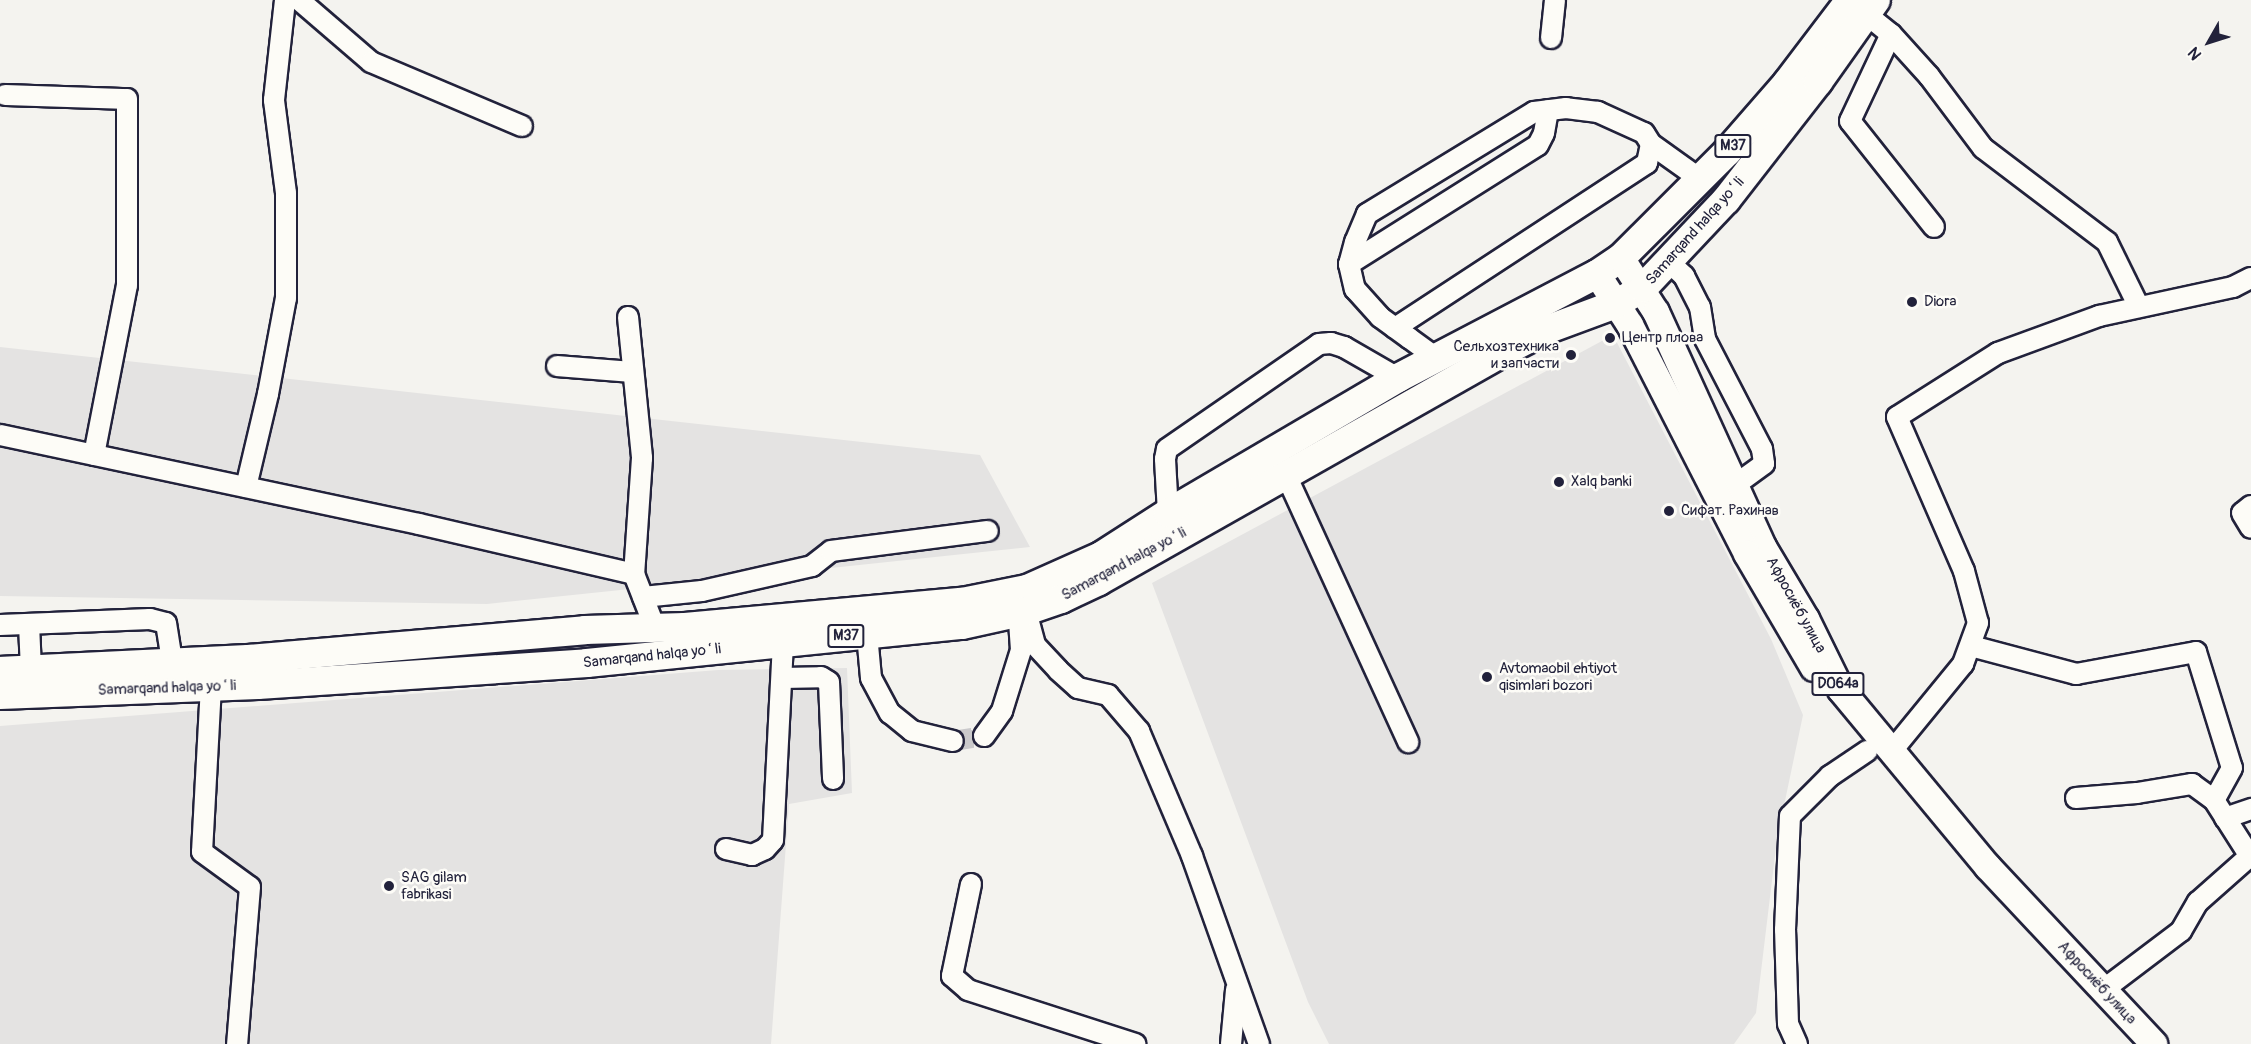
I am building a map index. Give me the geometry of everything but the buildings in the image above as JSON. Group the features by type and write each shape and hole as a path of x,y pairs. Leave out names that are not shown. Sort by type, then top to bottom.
{"highway":[{"name":"Samarqand halqa yoʻli","path":"0,695 211,686 575,664 686,640 962,602 1027,589 1101,556 1168,513 1398,378 1597,274 1621,258 1727,152 1856,4"},
{"name":"Samarqand halqa yoʻli","path":"0,671 249,659 585,630 655,628 686,640 783,643 962,625 1023,612 1062,599 1099,581 1546,330 1616,304 1643,288 1733,191 1818,82 1856,4"}],"main road":[{"name":"Афросиёб улица","path":"1621,258 1643,288 1763,547 1806,620 1841,690 1879,751 2154,1044"},
{"name":"Афросиёб улица","path":"1597,274 1630,325 1789,629 1977,878 2130,1044"}],"street":[{"path":"246,487 268,394 286,298 286,193 274,100 285,0"},
{"path":"299,0 371,62 522,126"},
{"path":"1551,38 1555,0"},
{"path":"1856,4 1892,34 1929,76 1983,148 2107,242 2139,307"},
{"path":"1892,34 1850,121 1934,227"},
{"path":"5,95 127,99 127,285 94,455"},
{"path":"1437,358 1380,317 1355,289 1349,264 1355,242 1367,214 1534,112 1566,108 1598,111 1644,133 1650,144 1700,178"},
{"path":"1349,264 1538,145 1544,133 1548,110"},
{"path":"1395,328 1647,163 1650,144"},
{"path":"1669,262 1683,276 1700,307 1705,339 1762,449 1764,464 1735,485"},
{"path":"1797,1044 1788,1024 1785,930 1791,816 1830,776 1879,751 1963,664 1978,623 1964,570 1897,417 1998,353 2098,316 2233,287 2251,278"},
{"path":"628,317 642,458 634,574 655,628"},
{"path":"1168,513 1165,459 1167,449 1319,344 1331,343 1344,347 1398,378"},
{"path":"557,366 632,372"},
{"path":"0,435 246,487 634,574"},
{"path":"1286,475 1408,742"},
{"path":"2251,506 2242,513 2251,528"},
{"path":"643,597 702,591 812,566 831,551 988,531"},
{"path":"984,736 1002,711 1021,650 1023,612"},
{"path":"1023,612 1035,645 1058,670 1078,688 1108,695 1139,731 1191,856 1259,1044"},
{"path":"0,625 150,619 166,623 172,662"},
{"path":"29,624 32,669"},
{"path":"867,634 871,678 890,713 912,731 953,741"},
{"path":"726,849 752,855 765,849 773,840 783,643"},
{"path":"1971,646 2076,674 2196,652 2232,768 2214,800"},
{"path":"782,678 821,677 829,682 833,779"},
{"path":"211,686 202,852 250,887 237,1044"},
{"path":"2076,798 2137,793 2192,784 2214,800 2251,857 2198,902 2181,931 2103,990"},
{"path":"2225,818 2251,809"},
{"path":"971,884 952,976 968,990 1136,1044"},
{"path":"1231,1044 1237,983"}],"shaded area":[{"name":"Avtomaobil ehtiyot qisimlari bozori","path":"1613,335 1771,639 1803,715 1777,839 1756,1013 1734,1044 1329,1044 1308,1002 1152,583"},
{"path":"0,347 980,455 1030,547 487,604 0,596"},
{"path":"847,668 852,793 789,804 771,1044 0,1044 0,726 718,670"}],"tunnel":[{"path":"953,741 984,736"}],"place":[{"name":"Diora","path":"1912,302"},
{"name":"Центр плова","path":"1610,338"},
{"name":"Сельхозтехника и запчасти","path":"1571,355"},
{"name":"Xalq banki","path":"1559,482"},
{"name":"Сифат. Рахинав","path":"1669,511"},
{"name":"Avtomaobil ehtiyot qisimlari bozori","path":"1487,677"},
{"name":"SAG gilam fabrikasi","path":"389,886"}]}
